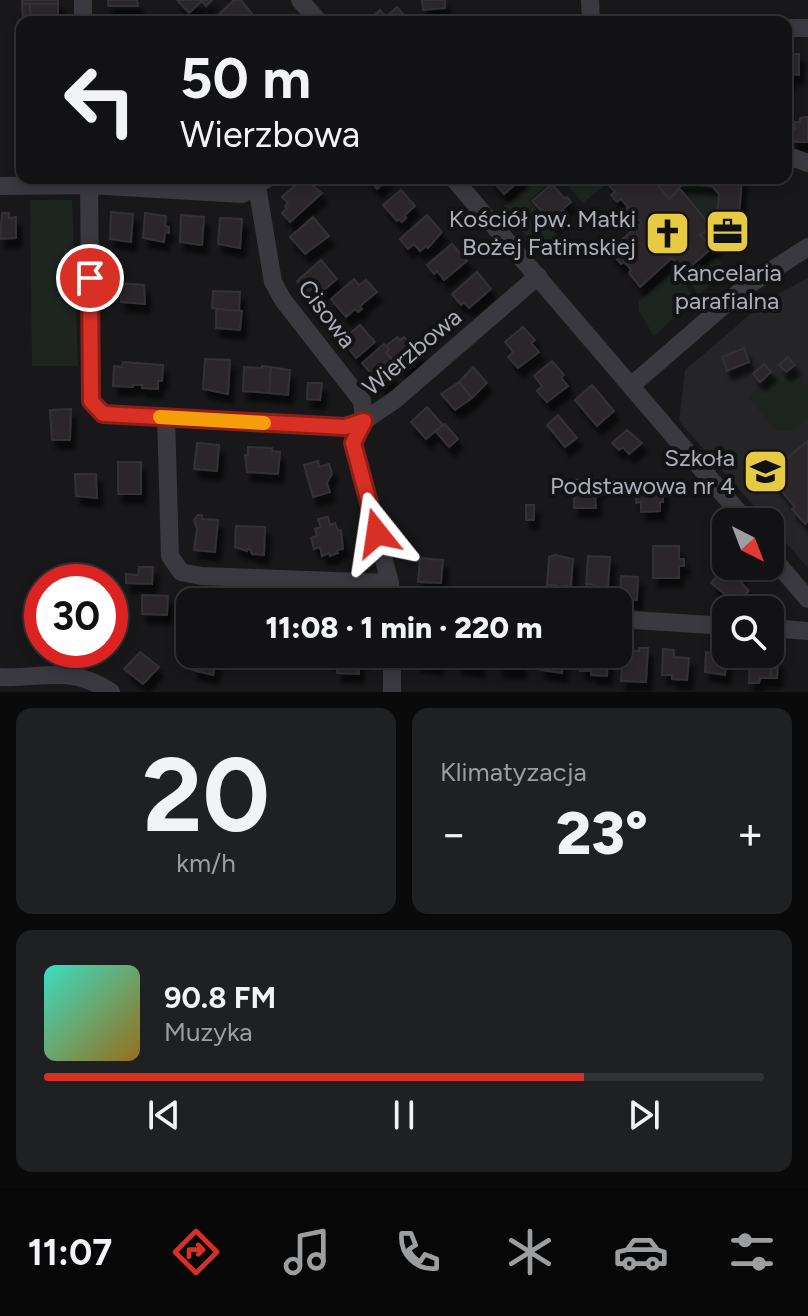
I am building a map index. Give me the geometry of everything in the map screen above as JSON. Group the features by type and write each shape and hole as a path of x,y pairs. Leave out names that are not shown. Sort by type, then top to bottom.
{"street":[{"path":"300,0 314,16"},
{"path":"0,186 44,184"},
{"name":"Wierzbowa","path":"89,184 91,401 103,414 345,427 364,421 396,399 538,276"},
{"path":"114,184 242,194 259,184"},
{"name":"Cisowa","path":"262,184 273,282 283,300 362,401 364,421"},
{"path":"458,184 735,508"},
{"path":"632,385 744,288 808,247"},
{"path":"166,417 170,556 181,572 344,588"},
{"path":"364,421 353,443 390,588"},
{"path":"784,571 808,599"},
{"path":"632,620 712,625"},
{"path":"784,629 808,631"},
{"path":"392,668 392,692"},
{"path":"0,677 69,674 93,680 111,692"}],"shaded area":[{"path":"529,184 547,184 529,201 565,244 547,260 502,208"},
{"path":"566,184 606,184 583,203"},
{"path":"683,184 712,186 719,194 716,223 711,226 680,189"},
{"path":"30,200 72,200 78,366 32,366"},
{"path":"715,256 727,270 698,295 688,278"},
{"path":"674,270 694,299 654,336 639,311 639,301"},
{"name":"Szkoła Podstawowa nr 4","path":"808,278 808,568 784,541 784,508 755,508 679,421 685,370 767,300"},
{"path":"794,372 808,388 808,419 794,431 777,431 748,397 774,374 784,381"}],"building":[{"path":"22,0 58,0 58,4 22,4"},
{"path":"108,0 137,0 138,6 108,6"},
{"path":"177,0 212,0 206,6 202,1 189,13"},
{"path":"234,0 241,0 254,16 217,16"},
{"path":"422,0 445,0 445,8 423,10"},
{"path":"22,4 30,4 31,16 23,16"},
{"path":"30,4 58,4 58,16 31,16"},
{"path":"397,7 404,16 387,16"},
{"path":"792,54 799,54 799,75 792,74"},
{"path":"808,117 808,142 794,142 792,130 795,129 794,122 800,122 800,118"},
{"path":"296,184 311,184 322,193 290,222 282,213 288,203 282,197"},
{"path":"495,184 516,184 504,194"},
{"path":"552,184 571,202 554,224 532,201"},
{"name":"Kościół pw. Matki Bożej Fatimskiej","path":"608,184 657,184 669,199 680,189 711,226 700,235 712,248 684,272 672,258 640,287 627,265 624,262 621,264 609,251 641,223 634,214 630,217 624,211 628,207 621,199 617,202 611,195 615,192"},
{"path":"657,184 683,184 669,199"},
{"path":"683,184 742,184 738,231 712,248 700,235 716,223 719,194 712,186"},
{"path":"401,190 415,206 402,222 397,221 383,205"},
{"path":"111,212 133,214 131,242 110,239"},
{"path":"2,213 9,213 9,218 16,217 16,238 0,239"},
{"path":"145,213 166,216 165,226 169,227 169,233 165,232 164,242 143,238"},
{"path":"181,215 204,217 202,245 180,242"},
{"path":"427,215 442,232 428,248 426,246 420,251 414,244 408,249 400,239"},
{"path":"313,217 329,236 305,254 290,237"},
{"path":"220,218 242,219 240,248 218,244"},
{"path":"452,244 467,261 444,280 427,265"},
{"path":"321,260 337,279 313,299 297,281"},
{"path":"477,272 491,289 469,308 464,302 461,305 452,294"},
{"path":"354,279 359,285 366,280 377,292 360,306 362,309 358,312 355,309 346,317 331,299"},
{"path":"119,283 144,285 145,304 121,302"},
{"path":"213,291 240,292 239,311 212,308"},
{"path":"216,309 242,311 240,330 216,328"},
{"path":"360,325 375,342 356,358 342,340"},
{"path":"523,327 535,340 531,343 539,352 518,368 508,357 513,352 505,342"},
{"path":"397,337 400,340 404,337 419,354 412,359 416,363 405,372 386,353 389,349 386,346"},
{"path":"384,344 389,350 386,353 394,362 387,368 393,376 382,386 362,363"},
{"path":"744,348 749,362 727,371 722,357"},
{"path":"788,357 795,365 786,372 779,365"},
{"path":"205,359 230,360 228,394 203,389"},
{"path":"552,361 564,375 561,377 568,386 547,402 537,391 542,386 534,376"},
{"path":"123,362 163,365 158,389 142,388 142,385 113,386 114,366 122,367"},
{"path":"764,364 771,372 760,382 753,374"},
{"path":"244,367 271,367 269,393 243,391"},
{"path":"271,367 290,370 288,395 269,393"},
{"path":"473,367 487,383 472,398 459,382"},
{"path":"459,382 472,398 455,410 441,394"},
{"path":"308,383 322,383 320,400 307,399"},
{"path":"592,385 614,411 597,426 575,400"},
{"path":"427,407 443,425 426,439 411,422"},
{"path":"71,409 70,440 52,440 50,410"},
{"path":"558,415 577,438 565,447 547,425"},
{"path":"445,424 458,439 449,447 435,431"},
{"path":"627,430 642,443 629,454 623,447 619,450 612,443"},
{"path":"808,441 808,521 805,524 767,474"},
{"path":"197,443 219,445 217,471 194,469"},
{"path":"248,447 272,448 272,451 280,452 278,474 247,472 245,455 248,455"},
{"path":"318,461 319,467 329,464 332,474 327,483 330,492 313,497 304,465"},
{"path":"118,462 141,462 141,494 118,494"},
{"path":"75,474 96,474 97,498 76,496"},
{"path":"600,479 600,489 595,490 596,508 574,508 574,480"},
{"path":"649,484 663,486 660,511 641,512 641,502 636,503 636,487"},
{"path":"526,505 534,505 534,520 526,520"},
{"path":"202,515 202,519 218,520 215,552 194,550 197,529 194,520"},
{"path":"328,517 330,525 335,523 338,531 341,530 343,549 330,556 329,553 322,556 320,547 314,549 311,538 317,536 315,529 321,527 318,519"},
{"path":"236,526 265,527 264,555 252,554 249,547 247,551 235,547"},
{"path":"653,546 679,546 679,559 684,559 684,566 679,566 679,578 653,578"},
{"path":"555,555 573,559 571,586 558,588 547,585 549,557"},
{"path":"588,556 610,557 608,588 596,588 588,584 586,587"},
{"path":"420,558 443,560 441,583 418,582"},
{"path":"139,567 153,567 152,584 128,583 128,574 138,575"},
{"path":"621,576 638,577 637,600 632,600 632,588 620,588"},
{"path":"714,580 744,580 741,582 749,591 743,596 727,596 711,583"},
{"path":"142,595 168,596 167,615 142,614"},
{"path":"639,648 648,648 646,682 621,681 622,668 632,668 632,651 639,651"},
{"path":"663,649 674,650 674,657 689,658 687,680 662,675"},
{"path":"140,652 159,667 143,684 124,669"},
{"path":"706,652 712,653 712,668 726,668 725,675 705,672"},
{"path":"192,668 215,668 213,675"},
{"path":"337,668 359,668 359,674 337,673"},
{"path":"540,668 562,668 562,673"},
{"path":"580,668 607,668 607,676 580,671"},
{"path":"750,668 772,668 771,678 760,678 759,683 749,683"},
{"path":"771,668 778,668 777,678 771,678"}],"slow traffic":[{"path":"160,417 264,423"}],"place":[{"name":"Kancelaria parafialna","path":"727,231"},
{"name":"Kościół pw. Matki Bożej Fatimskiej","path":"667,233"},
{"name":"Szkoła Podstawowa nr 4","path":"766,472"}],"route":[{"path":"90,278 91,401 103,414 345,427 364,421 353,443 377,533"}]}
